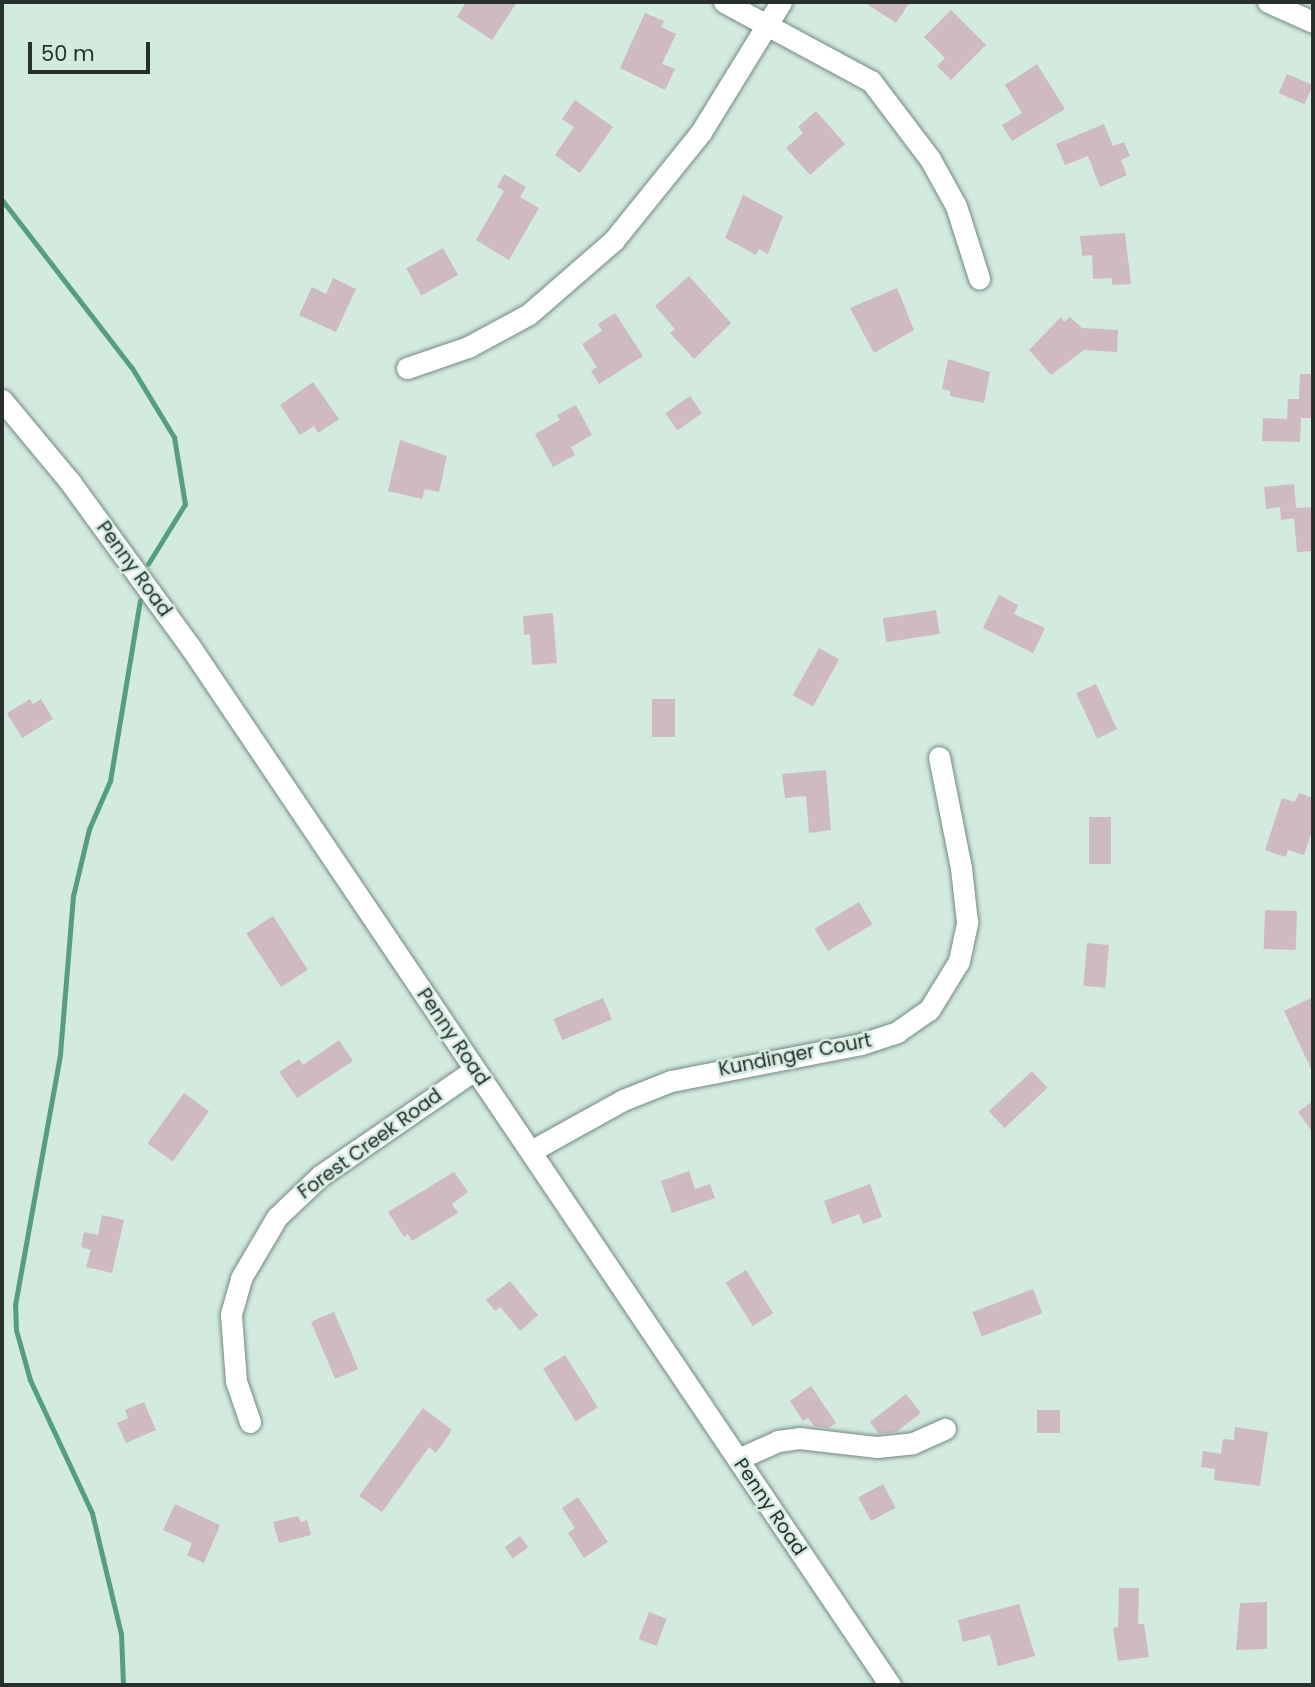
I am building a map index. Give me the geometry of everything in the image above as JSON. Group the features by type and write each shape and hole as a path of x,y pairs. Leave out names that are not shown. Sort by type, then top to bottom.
{"street":[{"path":"724,2 871,81 943,183 956,206 979,278"},
{"path":"407,368 468,347 529,314 568,284 662,184 769,26 781,2"},
{"path":"1268,2 1313,22"},
{"name":"Penny Road","path":"2,400 70,482 191,648 890,1685"},
{"name":"Kundinger Court","path":"531,1151 623,1100 671,1081 861,1044 897,1032 929,1010 959,961 967,922 961,868 939,757"},
{"name":"Forest Creek Road","path":"250,1422 236,1381 231,1314 241,1278 270,1228 296,1195 320,1176 474,1070"},
{"path":"738,1460 778,1441 799,1438 877,1447 913,1443 944,1429"}],"building":[{"path":"466,2 517,2 492,40 457,17"},
{"path":"864,2 910,2 896,23"},
{"path":"951,10 986,45 951,80 937,66 945,58 924,37"},
{"path":"645,13 664,21 661,27 676,34 662,64 675,69 665,90 620,68"},
{"path":"1037,64 1065,109 1012,141 1002,125 1022,113 1005,85"},
{"path":"1287,74 1313,85 1305,104 1279,93"},
{"path":"575,100 613,127 580,173 555,155 574,127 562,119"},
{"path":"816,111 845,144 810,175 786,148 803,133 798,127"},
{"path":"1104,124 1113,146 1124,142 1130,156 1121,160 1127,175 1100,187 1088,156 1065,165 1056,144"},
{"path":"504,174 526,187 520,197 539,208 509,260 476,240 504,191 497,187"},
{"path":"743,195 783,216 768,254 759,249 756,255 725,238"},
{"path":"1125,233 1131,284 1112,285 1112,278 1093,279 1092,255 1082,256 1080,236"},
{"path":"443,248 458,275 421,295 406,268"},
{"path":"689,276 731,323 694,359 670,333 675,329 655,306"},
{"path":"333,278 356,289 336,332 299,315 312,287 326,294"},
{"path":"897,288 914,330 874,353 850,308"},
{"path":"615,313 643,356 599,384 591,371 597,367 582,344 602,331 598,324"},
{"path":"1061,317 1064,322 1070,317 1082,328 1118,330 1117,352 1084,350 1051,375 1029,350"},
{"path":"948,359 990,372 984,403 950,396 950,391 942,389"},
{"path":"1300,374 1313,374 1313,418 1301,418 1300,442 1262,441 1263,418 1287,419 1288,399 1299,399"},
{"path":"313,382 339,419 318,433 314,426 300,435 280,405"},
{"path":"690,396 702,413 677,430 665,413"},
{"path":"576,405 592,435 571,447 575,455 553,467 535,434 560,420 557,415"},
{"path":"400,440 447,456 439,492 425,489 422,499 388,491"},
{"path":"1294,484 1296,508 1313,507 1313,551 1297,552 1294,518 1281,520 1280,507 1266,509 1264,487"},
{"path":"999,595 1018,605 1014,614 1045,628 1033,653 983,628"},
{"path":"936,610 940,634 886,642 883,618"},
{"path":"553,613 557,663 532,665 530,634 524,635 523,616"},
{"path":"819,648 839,659 813,706 793,695"},
{"path":"1096,684 1117,729 1097,739 1076,693"},
{"path":"30,699 33,704 41,699 53,719 22,738 7,713"},
{"path":"652,699 675,699 675,737 652,737"},
{"path":"826,770 831,830 809,833 806,796 785,798 782,774"},
{"path":"1299,793 1313,798 1313,828 1304,855 1288,850 1286,857 1265,850 1282,798 1295,802"},
{"path":"1089,817 1111,817 1111,864 1089,864"},
{"path":"859,902 872,924 828,951 814,929"},
{"path":"1265,910 1297,911 1296,950 1264,949"},
{"path":"273,916 308,970 281,987 246,933"},
{"path":"1087,943 1109,945 1105,988 1083,986"},
{"path":"1313,997 1313,1073 1284,1011"},
{"path":"603,998 612,1019 562,1040 553,1019"},
{"path":"339,1040 353,1061 297,1098 279,1072 299,1059 303,1065"},
{"path":"1032,1071 1048,1088 1005,1128 989,1111"},
{"path":"184,1093 209,1111 173,1161 148,1143"},
{"path":"1313,1101 1313,1133 1298,1112"},
{"path":"689,1171 695,1189 710,1184 715,1198 672,1213 661,1181"},
{"path":"454,1172 468,1192 452,1204 458,1213 412,1241 408,1234 404,1237 388,1212"},
{"path":"870,1184 882,1217 863,1224 859,1214 832,1224 824,1201"},
{"path":"102,1215 124,1220 112,1273 86,1267 91,1250 81,1247 84,1232 98,1235"},
{"path":"746,1270 773,1313 753,1326 726,1283"},
{"path":"510,1281 538,1315 520,1331 500,1307 495,1311 486,1300"},
{"path":"1033,1289 1042,1313 982,1337 972,1312"},
{"path":"334,1312 358,1369 335,1379 311,1322"},
{"path":"565,1355 598,1408 576,1421 543,1369"},
{"path":"811,1386 836,1423 828,1428 814,1426 808,1418 803,1421 790,1401"},
{"path":"906,1394 921,1413 896,1432 879,1434 870,1422"},
{"path":"144,1402 156,1430 126,1443 117,1423 128,1418 125,1410"},
{"path":"423,1408 452,1430 436,1453 429,1447 382,1512 359,1496"},
{"path":"1037,1410 1060,1410 1060,1433 1037,1433"},
{"path":"1235,1427 1268,1432 1260,1486 1214,1480 1215,1469 1201,1467 1203,1451 1221,1454 1223,1439 1234,1440"},
{"path":"883,1484 896,1508 871,1521 858,1497"},
{"path":"578,1497 608,1542 584,1558 568,1533 575,1528 562,1508"},
{"path":"175,1504 220,1525 204,1563 187,1555 192,1543 163,1530"},
{"path":"298,1516 301,1522 307,1520 311,1535 279,1543 273,1522"},
{"path":"520,1536 528,1547 513,1558 505,1547"},
{"path":"1119,1588 1139,1588 1138,1624 1144,1624 1149,1657 1118,1661 1113,1628 1118,1627"},
{"path":"1267,1602 1267,1649 1236,1650 1240,1603"},
{"path":"1019,1604 1035,1656 998,1666 990,1635 963,1642 958,1620"},
{"path":"649,1612 667,1619 656,1646 639,1639"}],"waterway":[{"path":"2,200 132,368 174,437 185,504 148,564"},
{"path":"123,1685 121,1634 92,1513 30,1380 16,1330 15,1305 60,1054 73,896 89,829 110,781 140,600"}]}
